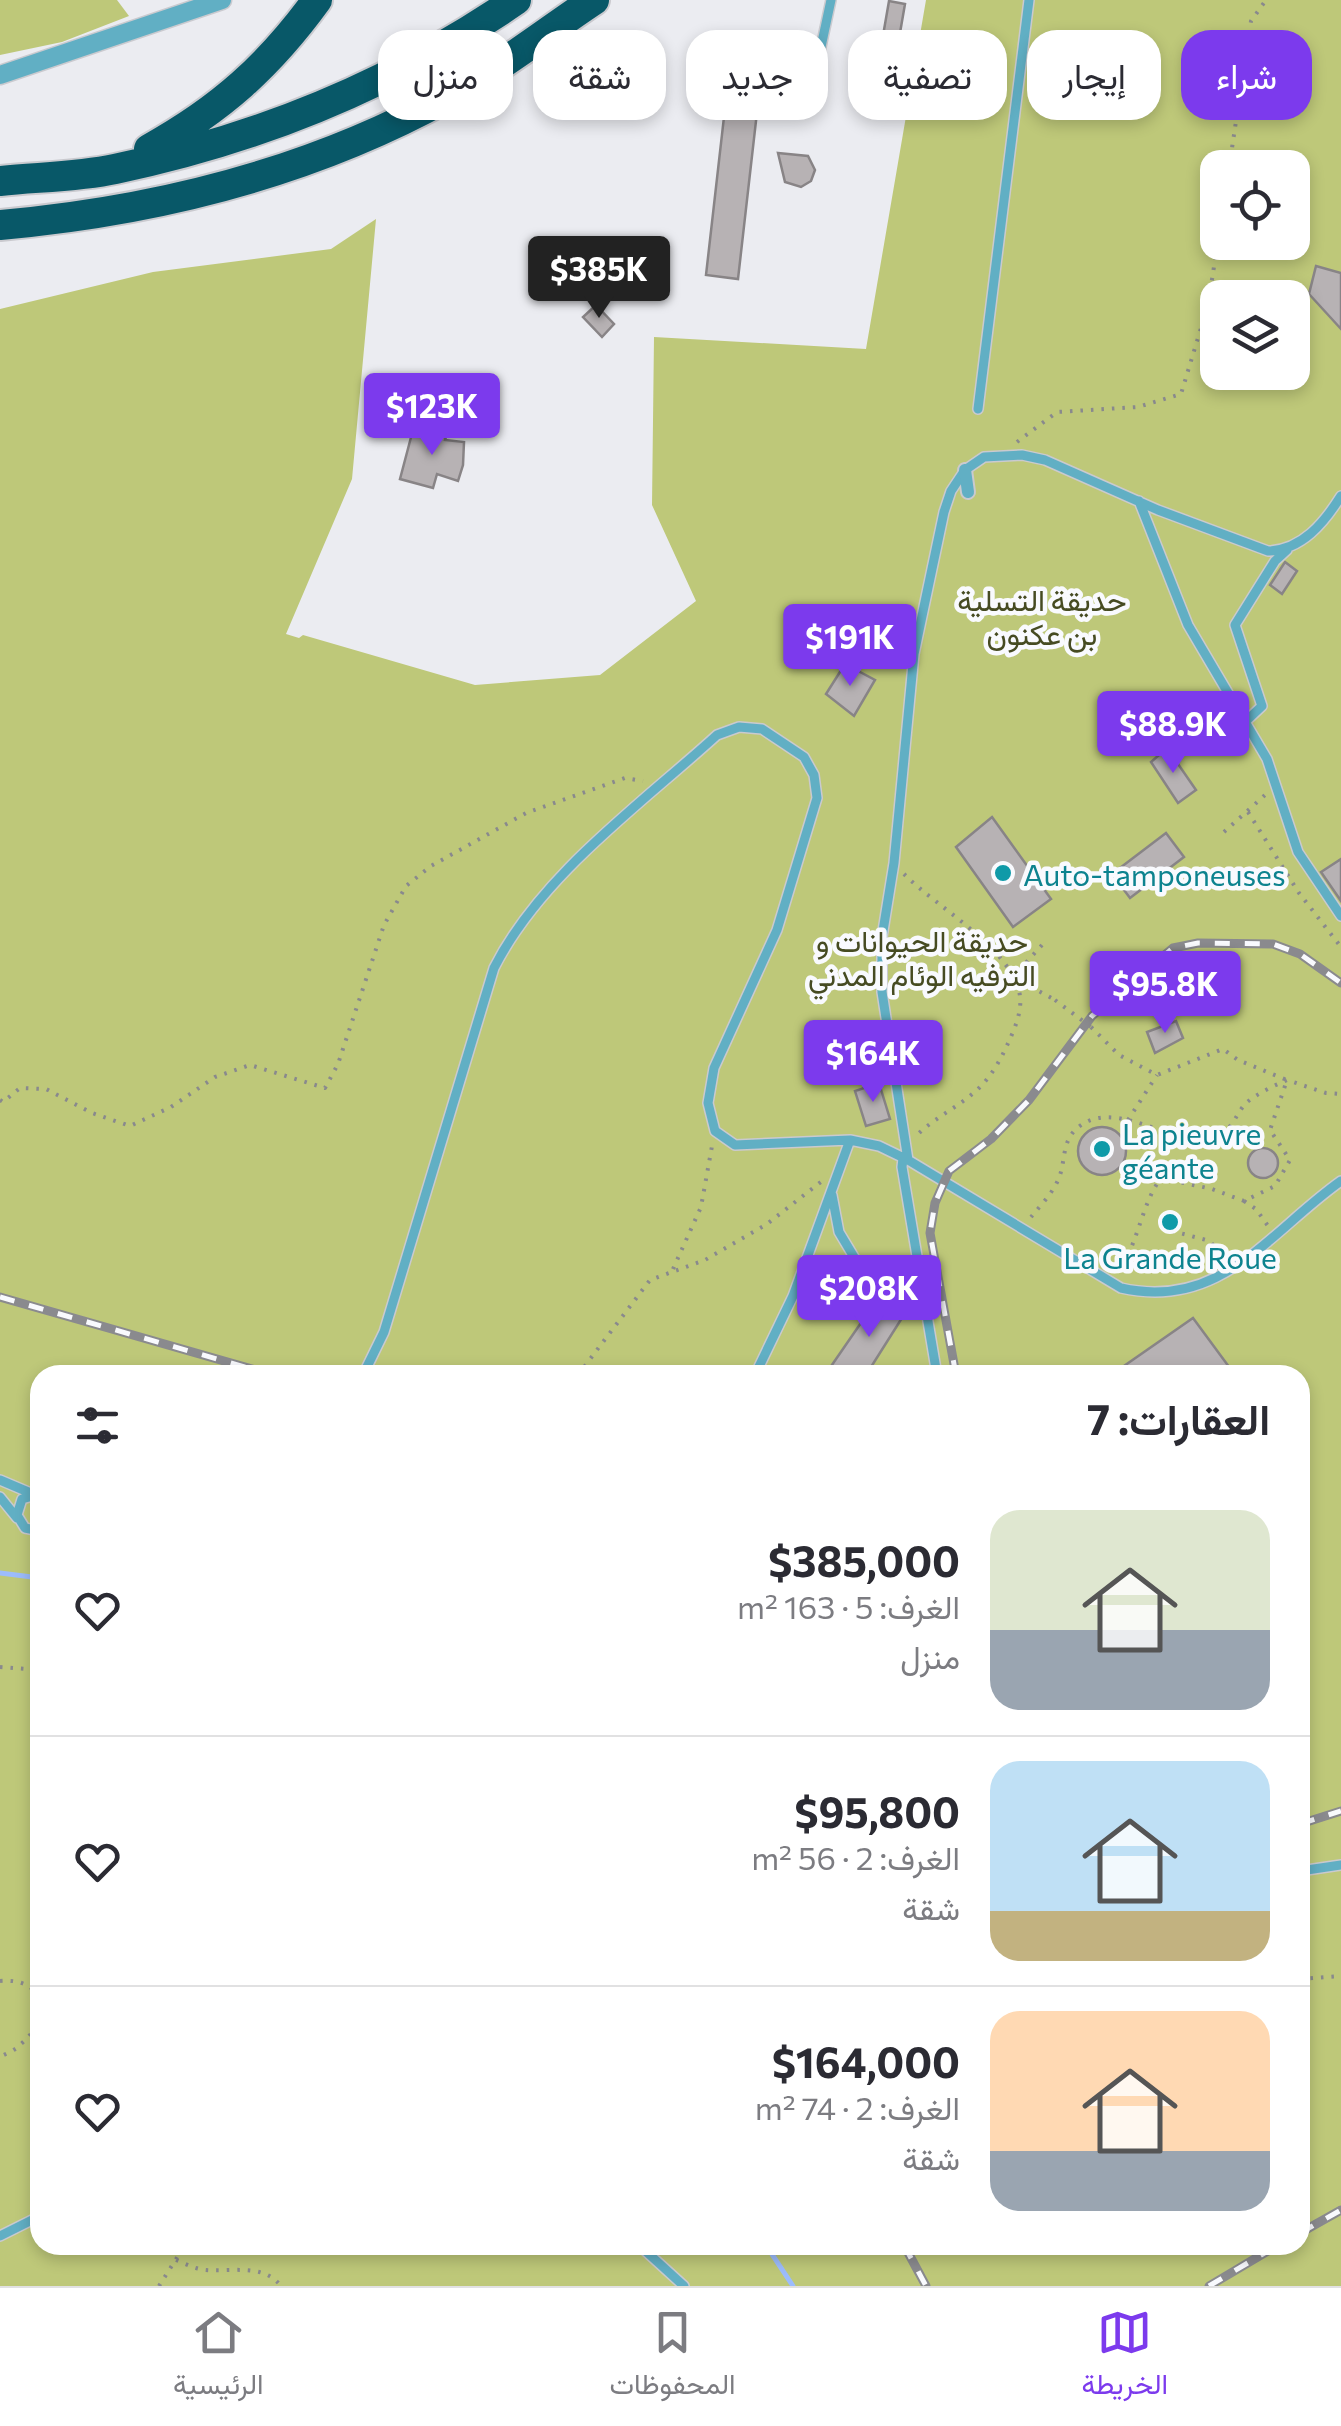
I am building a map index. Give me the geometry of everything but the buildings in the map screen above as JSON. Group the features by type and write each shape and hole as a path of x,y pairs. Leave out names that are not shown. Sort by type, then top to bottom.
{"highway":[{"path":"111,170 188,128 230,98 287,41 317,0"},
{"path":"0,181 111,170 210,146 340,100 458,40 516,0"},
{"path":"0,226 185,198 326,154 450,96 594,0"}],"street":[{"path":"0,76 222,0"},
{"path":"965,470 968,492"}],"lane":[{"path":"824,30 830,0"},
{"path":"978,409 1029,0"},
{"path":"935,1365 902,1167 905,1159 882,992 882,938 894,863 917,638 951,490 965,470 984,457 1001,454 1045,460 1246,544 1268,551 1287,550"},
{"path":"1324,521 1341,496"},
{"path":"1139,502 1188,624 1267,760 1298,852 1341,916"},
{"path":"1246,721 1262,706 1235,625 1275,561 1341,511"},
{"path":"369,1365 384,1332 494,968 506,944 546,891 717,735 739,728 762,729 804,757 814,774 817,798 776,930 714,1068 708,1103 715,1131 735,1145 850,1140 879,1146 1109,1281 1143,1293 1206,1283 1232,1269 1276,1238 1341,1181"},
{"path":"761,1365 793,1296 850,1140"},
{"path":"832,1192 839,1232 878,1298"},
{"path":"0,1480 30,1491"},
{"path":"0,1497 30,1533"},
{"path":"21,1524 19,1504 30,1498"},
{"path":"21,1524 30,1527"},
{"path":"1310,1870 1341,1865"},
{"path":"0,2236 30,2221"},
{"path":"649,2255 679,2285"}],"path":[{"path":"1232,150 1252,21 1266,0"},
{"path":"1001,454 1057,412 1138,406 1181,394 1208,305 1215,260"},
{"path":"0,1100 3,1102 20,1088 46,1089 92,1113 130,1126 171,1107 216,1076 250,1066 325,1088 338,1064 384,925 406,886 431,866 526,812 625,778 662,784"},
{"path":"1224,832 1276,786"},
{"path":"1248,812 1299,893 1341,947"},
{"path":"894,863 988,947 1013,978 1020,996 1020,1012 1000,1061 981,1086 917,1134 905,1159"},
{"path":"1013,978 1042,946"},
{"path":"1013,978 1055,1000 1119,1055 1157,1075"},
{"path":"1128,1120 1157,1075 1223,1049 1238,1060 1287,1080 1341,1094"},
{"path":"1021,1230 1058,1180 1064,1146 1075,1130 1091,1120 1115,1116 1161,1130 1204,1137 1224,1132 1245,1104 1287,1080"},
{"path":"1244,1200 1275,1186 1290,1160 1270,1130 1287,1080"},
{"path":"1161,1130 1167,1180"},
{"path":"672,1272 701,1207 715,1131"},
{"path":"586,1365 650,1280 704,1260 767,1224 841,1166"},
{"path":"1109,1281 1132,1251 1153,1188 1161,1178 1244,1200 1256,1209 1276,1238"},
{"path":"1172,1232 1210,1241 1232,1269"},
{"path":"0,1667 30,1669"},
{"path":"1310,1978 1341,1976"},
{"path":"0,1981 30,1984"},
{"path":"0,2057 21,2045 30,2033"},
{"path":"159,2286 179,2255"},
{"path":"176,2260 206,2270 252,2270 273,2276 281,2286"}],"green space":[{"path":"0,0 117,0 129,16 62,42 0,55"},
{"name":"حديقة الحيوانات و الترفيه الوئام المدني","path":"926,0 1341,0 1341,2286 0,2286 0,309 153,272 331,249 376,219 352,479 286,634 299,638 303,635 475,685 600,675 696,601 652,505 654,337 866,349 905,120 1007,120 1007,30 921,30"}],"waterway":[{"path":"0,1573 30,1577"},
{"path":"773,2255 793,2286"}],"railway":[{"path":"954,1365 930,1233 935,1203 949,1171 991,1139 1029,1100 1092,1016 1173,948 1198,943 1273,944 1300,954 1341,983"},
{"path":"0,1297 238,1365"},
{"path":"1310,1821 1341,1811"},
{"path":"1310,2227 1341,2210"},
{"path":"909,2255 926,2286"},
{"path":"1209,2286 1261,2255"}],"place":[{"name":"Auto-tamponeuses","path":"1003,873"},
{"name":"La pieuvre géante","path":"1102,1149"},
{"name":"La Grande Roue","path":"1170,1222"}],"park label":[{"name":"حديقة التسلية بن عكنون","path":"1042,615"}]}
